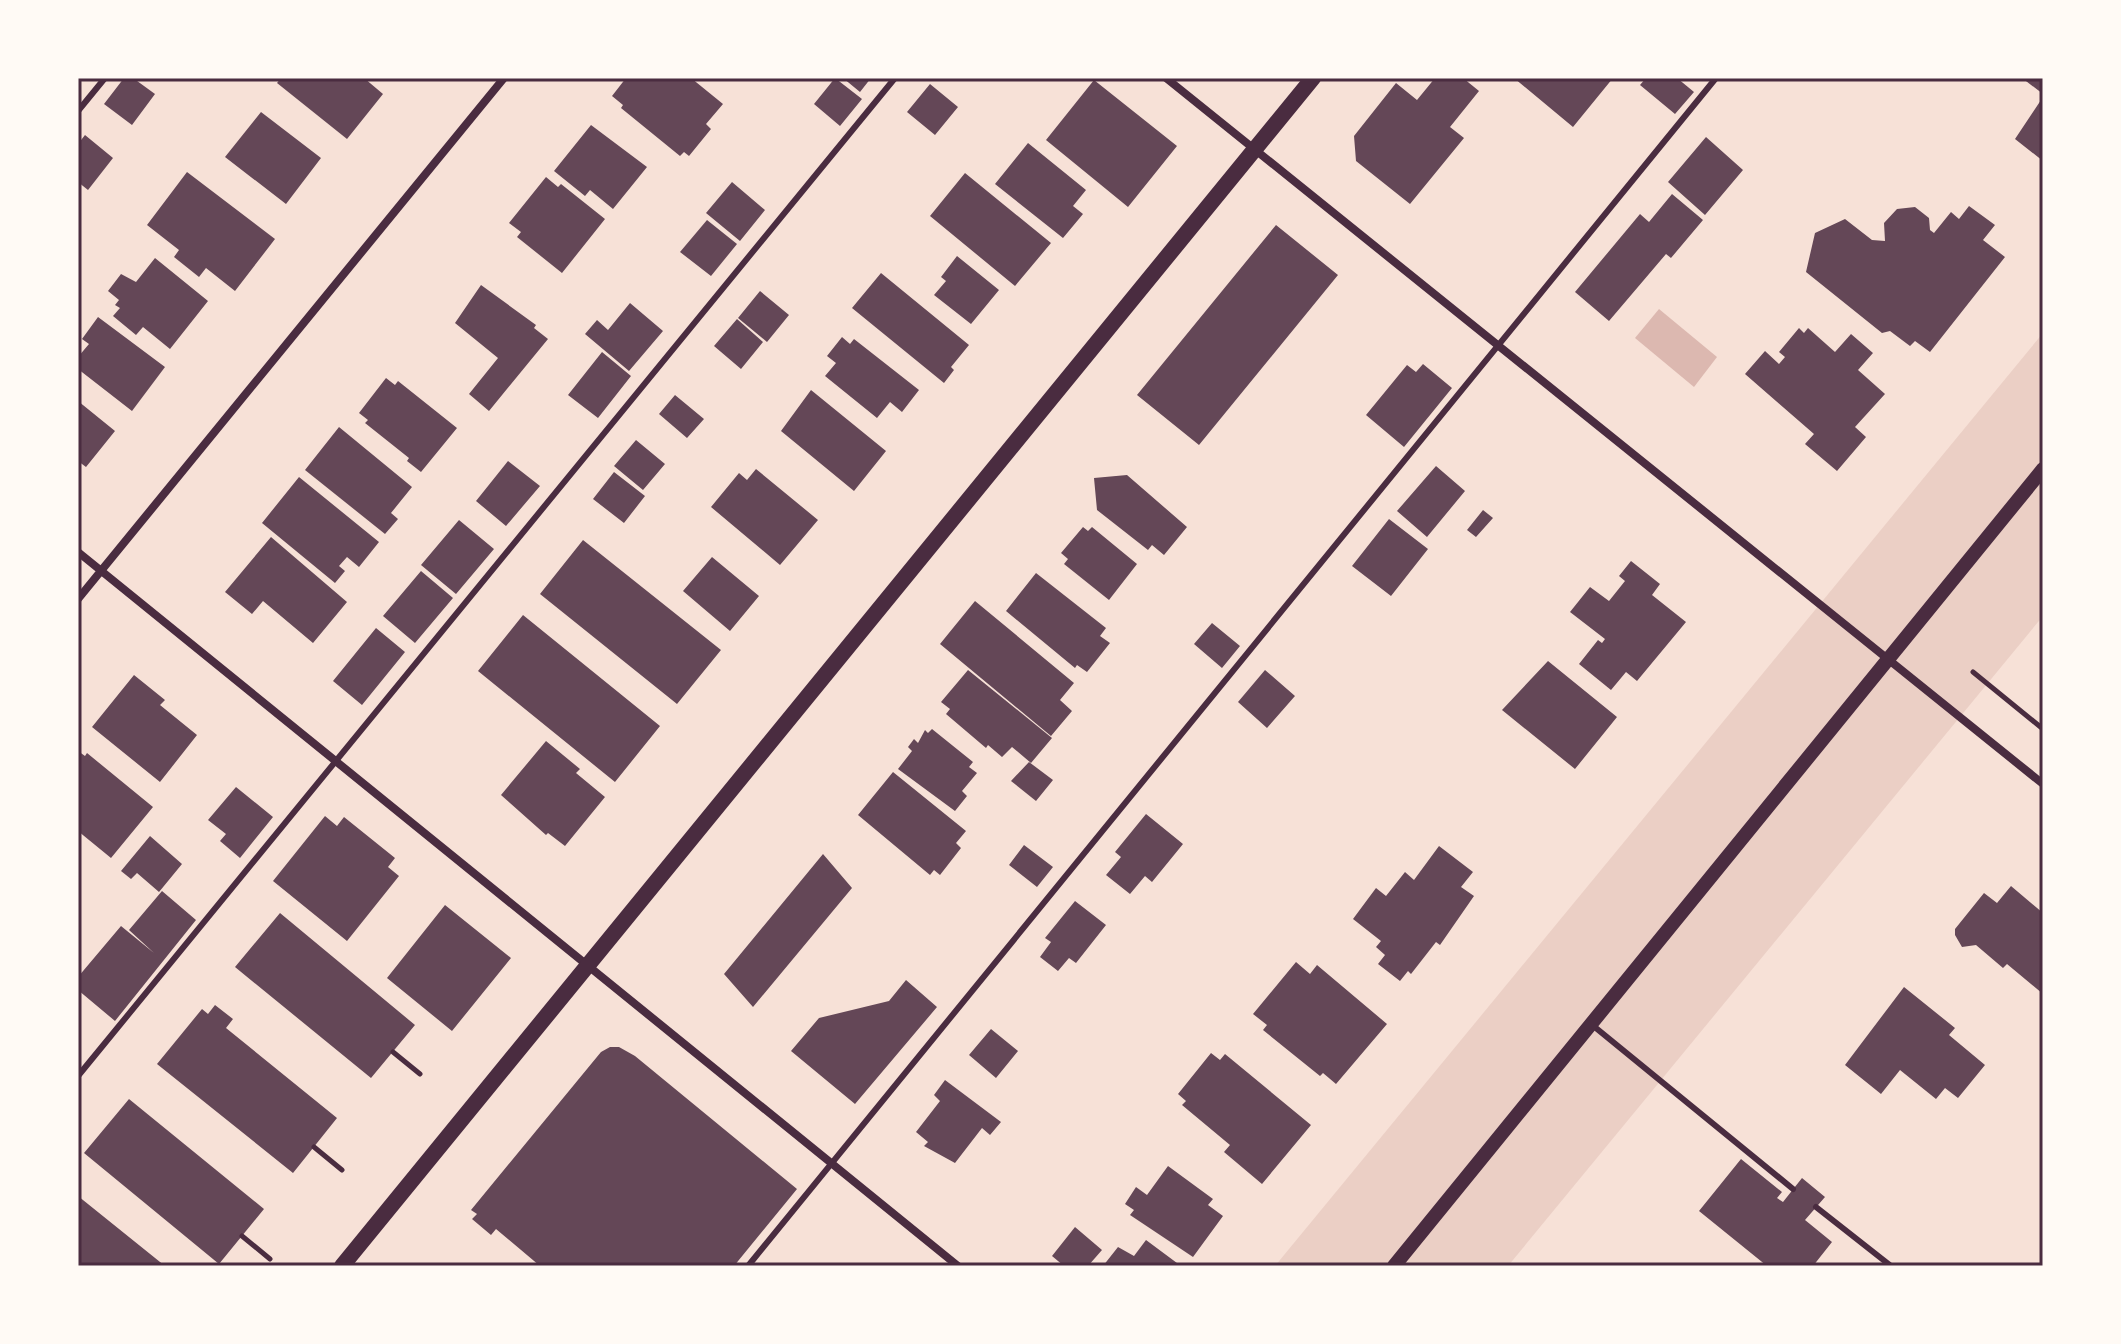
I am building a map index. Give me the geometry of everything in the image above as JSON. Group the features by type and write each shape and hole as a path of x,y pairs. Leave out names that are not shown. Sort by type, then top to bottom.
{"main road":[{"path":"342,1266 1313,78"}],"street":[{"path":"78,599 504,78"},
{"path":"1166,78 2043,784"},
{"path":"1394,1266 2043,469"},
{"path":"78,552 958,1266"}],"lane":[{"path":"78,111 105,78"},
{"path":"78,1076 895,78"},
{"path":"748,1266 1716,78"},
{"path":"1591,1024 1793,1189"},
{"path":"1816,1207 1891,1266"}],"path":[{"path":"1973,672 2043,729"},
{"path":"393,1052 420,1074"},
{"path":"314,1147 342,1170"},
{"path":"242,1236 270,1259"}],"shaded area":[{"path":"1659,309 1717,357 1694,387 1635,338"},
{"path":"2043,333 2043,616 1508,1266 1275,1266"}],"building":[{"path":"124,78 133,78 155,94 132,125 104,104"},
{"path":"281,78 364,78 383,94 347,139 277,83"},
{"path":"626,78 691,78 723,104 706,124 711,129 689,156 684,152 680,156 621,108 623,105 612,96"},
{"path":"835,78 862,99 840,126 814,104"},
{"path":"843,78 871,78 860,92"},
{"path":"1435,78 1463,78 1479,91 1450,127 1464,138 1410,204 1356,161 1354,136 1396,83 1417,100"},
{"path":"1514,78 1613,78 1573,127"},
{"path":"1646,78 1677,78 1694,92 1675,114 1640,85"},
{"path":"2022,78 2043,78 2043,94"},
{"path":"1094,80 1177,146 1128,207 1046,140"},
{"path":"930,84 958,107 935,135 907,112"},
{"path":"2043,97 2043,161 2015,139"},
{"path":"261,112 321,158 286,204 225,157"},
{"path":"591,125 647,167 613,209 590,190 585,196 554,171"},
{"path":"85,135 113,158 88,190 78,182 78,144"},
{"path":"1706,137 1743,170 1705,215 1668,182"},
{"path":"1028,143 1086,190 1073,206 1083,214 1063,238 995,184"},
{"path":"187,172 275,239 235,291 206,268 199,277 174,257 179,250 147,225"},
{"path":"965,173 1051,243 1015,286 930,216"},
{"path":"546,177 558,187 561,184 605,219 562,273 517,237 521,232 509,223"},
{"path":"732,182 765,210 740,241 706,213"},
{"path":"1672,194 1703,220 1671,258 1666,254 1609,321 1575,292 1640,214 1649,222"},
{"path":"1969,206 1995,225 1983,240 2005,257 1930,352 1915,341 1910,346 1890,331 1882,333 1806,272 1815,233 1845,219 1872,240 1885,241 1884,223 1897,209 1915,207 1929,218 1930,230 1934,233 1951,212 1959,219"},
{"path":"707,220 737,244 711,276 680,252"},
{"path":"1276,225 1338,275 1199,445 1137,395"},
{"path":"957,256 999,290 971,324 934,295 946,281 941,277"},
{"path":"155,258 208,301 170,349 143,327 136,335 113,316 120,308 115,305 119,300 108,291 121,274 136,282"},
{"path":"881,273 969,345 951,367 954,370 944,383 852,308"},
{"path":"481,285 536,325 534,328 548,339 489,411 469,394 498,358 455,323"},
{"path":"760,291 789,315 767,342 738,318"},
{"path":"630,303 663,331 629,371 585,334 597,320 608,330"},
{"path":"98,317 165,367 132,411 78,369 78,357 89,344 82,339"},
{"path":"737,319 763,342 741,369 714,346"},
{"path":"1799,328 1804,333 1808,328 1835,352 1851,334 1873,353 1858,370 1885,394 1855,427 1866,437 1837,471 1805,444 1814,434 1745,374 1765,351 1779,364 1785,357 1779,352"},
{"path":"842,337 850,344 854,339 919,390 902,412 890,402 877,418 825,376 836,363 827,356"},
{"path":"602,352 631,376 598,418 568,395"},
{"path":"1423,364 1452,388 1404,447 1366,415 1407,365 1416,372"},
{"path":"386,378 395,385 398,381 457,428 421,472 407,461 409,458 365,423 368,420 359,413"},
{"path":"811,390 886,451 854,491 781,431"},
{"path":"675,395 704,419 687,438 659,414"},
{"path":"78,401 115,431 86,467 78,461"},
{"path":"339,427 412,487 391,513 398,519 385,534 305,470"},
{"path":"636,440 665,464 643,490 614,466"},
{"path":"508,461 540,486 506,526 476,501"},
{"path":"1436,466 1465,491 1427,537 1397,511"},
{"path":"756,469 818,520 780,565 711,507 739,473 747,480"},
{"path":"614,472 645,496 624,523 593,499"},
{"path":"1127,475 1187,527 1164,555 1152,545 1148,550 1097,510 1094,478"},
{"path":"299,477 379,542 359,567 347,557 339,566 345,571 335,583 262,523"},
{"path":"1483,510 1493,518 1476,537 1467,530"},
{"path":"1389,519 1428,549 1391,596 1352,566"},
{"path":"459,520 494,549 456,594 421,565"},
{"path":"1083,527 1088,531 1092,527 1137,564 1109,600 1064,564 1068,559 1061,553"},
{"path":"271,537 347,602 313,643 263,601 252,614 225,592"},
{"path":"583,540 721,650 677,704 540,594"},
{"path":"712,557 759,596 730,631 683,591"},
{"path":"1631,561 1660,584 1652,595 1686,622 1637,681 1626,672 1611,690 1579,664 1598,640 1602,643 1605,639 1570,612 1590,587 1609,601 1625,581 1619,576"},
{"path":"421,571 453,598 415,643 383,616"},
{"path":"1036,573 1106,628 1100,636 1110,643 1087,672 1077,665 1075,668 1006,611"},
{"path":"975,601 1074,683 1060,700 1072,711 1051,736 940,644"},
{"path":"523,615 660,726 615,782 478,671"},
{"path":"1212,623 1240,646 1222,668 1194,644"},
{"path":"376,628 405,652 362,705 333,681"},
{"path":"1548,661 1617,717 1575,769 1502,710"},
{"path":"968,670 1052,738 1031,763 1012,747 1002,757 988,745 986,748 946,714 950,709 941,702"},
{"path":"1265,670 1295,696 1267,728 1238,702"},
{"path":"134,675 165,700 160,705 197,735 160,782 92,727"},
{"path":"932,729 973,762 969,767 977,773 962,791 967,796 955,811 898,769 912,751 908,747 914,739 918,743 925,730 928,733"},
{"path":"546,741 580,769 576,773 605,797 565,846 548,833 546,835 501,795"},
{"path":"78,751 85,756 87,753 153,807 111,858 78,831"},
{"path":"1029,762 1053,780 1036,801 1011,781"},
{"path":"893,772 966,831 956,843 961,848 940,875 934,870 930,875 858,815"},
{"path":"236,787 273,817 240,858 220,841 226,834 208,820"},
{"path":"1146,814 1183,844 1152,882 1145,876 1130,894 1106,875 1121,857 1115,852"},
{"path":"325,816 337,826 344,817 395,858 388,867 399,876 347,941 273,881"},
{"path":"150,836 182,864 159,892 137,873 131,879 121,871"},
{"path":"1024,845 1053,867 1037,887 1009,865"},
{"path":"1439,846 1473,872 1461,887 1474,896 1440,945 1436,942 1411,974 1408,971 1400,981 1378,964 1385,955 1376,947 1381,941 1353,919 1376,888 1386,896 1405,872 1414,880"},
{"path":"823,854 852,888 753,1007 724,974"},
{"path":"2011,886 2043,913 2043,994 2007,964 2003,968 1976,945 1962,947 1955,935 1955,929 1984,893 1997,903"},
{"path":"162,891 196,920 115,1021 78,990 78,977 121,926 154,953 129,930"},
{"path":"1075,901 1106,925 1076,963 1069,958 1058,971 1040,957 1051,942 1045,938"},
{"path":"445,905 511,958 452,1031 387,978"},
{"path":"280,913 415,1025 371,1078 235,967"},
{"path":"1296,962 1310,974 1317,965 1387,1024 1336,1084 1323,1073 1320,1076 1263,1030 1267,1025 1253,1014"},
{"path":"906,980 937,1007 855,1104 791,1051 819,1018 889,1001"},
{"path":"1904,987 1955,1028 1949,1035 1985,1065 1958,1098 1945,1088 1936,1099 1900,1070 1881,1094 1845,1065"},
{"path":"215,1005 233,1019 226,1028 337,1118 293,1173 157,1064 202,1009 208,1014"},
{"path":"991,1029 1018,1051 996,1078 969,1055"},
{"path":"610,1047 619,1047 635,1056 797,1189 734,1266 540,1266 496,1229 491,1235 472,1219 477,1214 471,1210 601,1052"},
{"path":"1211,1053 1220,1060 1225,1054 1311,1125 1262,1184 1224,1152 1230,1145 1182,1105 1186,1101 1178,1094"},
{"path":"945,1080 1001,1122 990,1135 982,1128 955,1163 924,1146 928,1142 916,1132 940,1101 934,1095"},
{"path":"129,1099 264,1209 219,1264 84,1153"},
{"path":"1741,1159 1782,1192 1777,1198 1783,1202 1802,1178 1825,1197 1805,1220 1832,1242 1813,1266 1767,1266 1699,1211"},
{"path":"1168,1166 1213,1199 1208,1205 1223,1216 1193,1257 1130,1215 1134,1210 1125,1204 1136,1187 1147,1195"},
{"path":"78,1196 165,1266 78,1266"},
{"path":"1075,1227 1102,1250 1088,1266 1064,1266 1052,1256"},
{"path":"1146,1240 1181,1266 1103,1266 1118,1247 1134,1256"}]}
